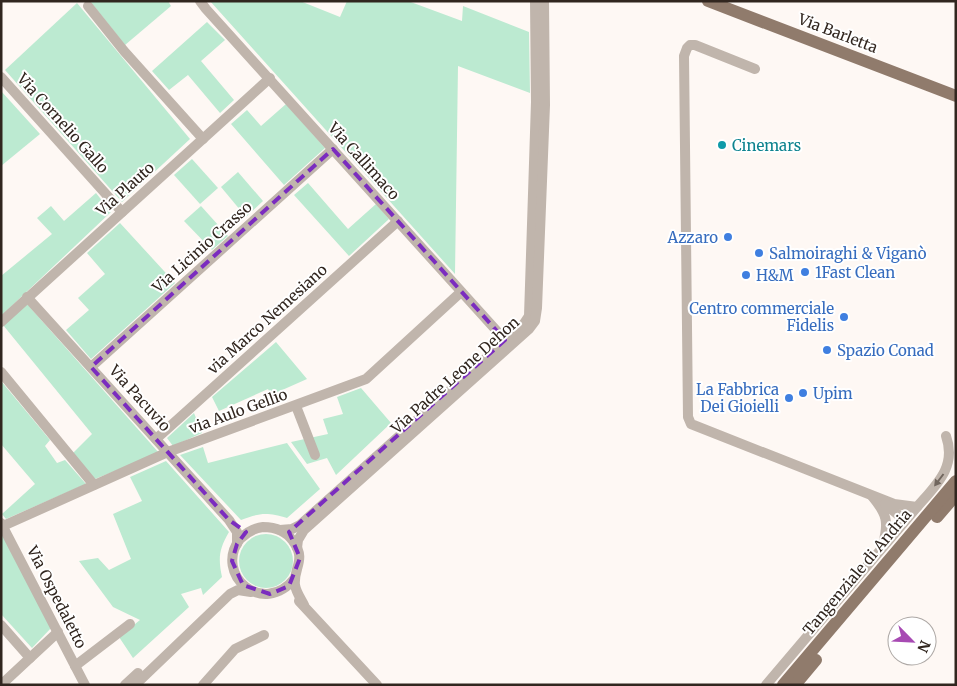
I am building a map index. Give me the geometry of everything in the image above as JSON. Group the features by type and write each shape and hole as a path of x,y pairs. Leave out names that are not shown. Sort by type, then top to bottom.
{"main road":[{"name":"Via Barletta","path":"708,1 956,96"},
{"name":"Tangenziale di Andria","path":"783,685 956,481"},
{"name":"Tangenziale di Andria","path":"795,685 956,495"}],"street":[{"name":"Via Callimaco","path":"200,1 504,340"},
{"name":"Via Padre Leone Dehon","path":"280,530 292,529 300,525 527,320 530,311 536,102 535,1"},
{"name":"Via Padre Leone Dehon","path":"298,548 298,540 304,530 529,329 535,321 545,115 544,1"},
{"path":"88,6 124,51 202,139"},
{"path":"755,69 695,45 690,45 684,56 688,417 691,424 871,495 894,504 917,507"},
{"name":"Via Cornelio Gallo","path":"1,78 122,212"},
{"name":"Via Plauto","path":"1,322 270,78"},
{"name":"Via Licinio Crasso","path":"92,367 333,149"},
{"name":"via Marco Nemesiano","path":"156,439 398,221"},
{"name":"via Aulo Gellio","path":"2,524 168,452 366,379 461,292"},
{"name":"Via Pacuvio","path":"28,297 229,520 237,532 237,544"},
{"path":"1,372 94,485"},
{"path":"296,406 315,455"},
{"path":"766,685 940,481 950,465 952,455 946,436"},
{"path":"871,495 894,520 903,523"},
{"path":"871,495 886,504 901,517 903,523"},
{"path":"881,507 887,519 887,530 882,547"},
{"name":"Via Pacuvio","path":"229,520 243,530 260,528"},
{"name":"Via Ospedaletto","path":"2,524 85,685"},
{"path":"125,685 230,586 234,570 234,552 243,536 251,531 270,527 287,534 298,548 299,563 295,578 289,586 280,592 270,594 238,590 230,594 135,685"},
{"path":"234,570 243,585 259,594"},
{"path":"295,578 297,592 304,605"},
{"path":"280,592 289,594 304,605 377,685"},
{"path":"75,666 130,624"},
{"path":"1,626 30,658"},
{"path":"1,685 58,632"},
{"path":"203,685 234,650 264,635"}],"highlighted area":[{"path":"333,149 505,340 289,532 300,558 289,586 270,594 243,585 232,561 237,544 246,532 229,520 91,367"}],"green space":[{"path":"90,1 168,1 171,6 125,45"},
{"path":"210,1 300,1 340,17 347,1 408,1 462,21 463,6 529,32 530,93 458,66 455,274"},
{"path":"77,3 190,139 122,202 5,70"},
{"path":"207,22 225,40 201,61 234,100 220,113 188,75 169,90 152,71"},
{"path":"1,91 40,134 1,166"},
{"path":"286,104 325,148 284,185 231,124 247,110 261,126"},
{"path":"192,159 218,188 200,204 174,175"},
{"path":"238,172 263,201 246,217 221,187"},
{"path":"308,183 348,229 376,204 389,219 349,256 294,195"},
{"path":"96,193 111,212 1,316 1,276 52,234 37,218 51,206 64,221"},
{"path":"201,206 228,236 212,250 184,221"},
{"path":"120,223 175,283 91,359 66,330 89,310 78,298 105,274 87,253"},
{"path":"27,304 159,453 95,479 73,453 92,434 3,325"},
{"path":"276,342 307,379 271,395 268,389 219,411 212,397"},
{"path":"1,381 50,440 45,446 57,463 65,460 86,484 6,519 2,514 35,484 1,444"},
{"path":"361,388 391,423 336,475 327,458 307,464 291,442 328,434 323,419 343,414 337,397"},
{"path":"194,413 202,433 173,446 167,438"},
{"path":"287,443 320,489 287,518 263,514 241,520 180,455 203,447 208,463"},
{"path":"166,461 229,532 220,554 222,577 203,595 201,588 181,594 189,607 133,658 119,637 140,620 113,607 79,561 98,558 109,570 131,559 113,514 142,501 130,477"},
{"path":"1,533 52,627 32,648 1,614"},
{"path":"266,534 276,536 285,542 291,551 293,561 291,571 285,580 276,586 266,588 256,586 247,580 241,571 239,561 241,551 247,542 256,536"}],"place":[{"name":"Cinemars","path":"722,145"},
{"name":"Azzaro","path":"728,237"},
{"name":"Salmoiraghi & Viganò","path":"759,253"},
{"name":"1Fast Clean","path":"805,272"},
{"name":"H&M","path":"746,275"},
{"name":"Centro commerciale Fidelis","path":"844,317"},
{"name":"Spazio Conad","path":"827,350"},
{"name":"Upim","path":"803,393"},
{"name":"La Fabbrica Dei Gioielli","path":"789,398"}]}
